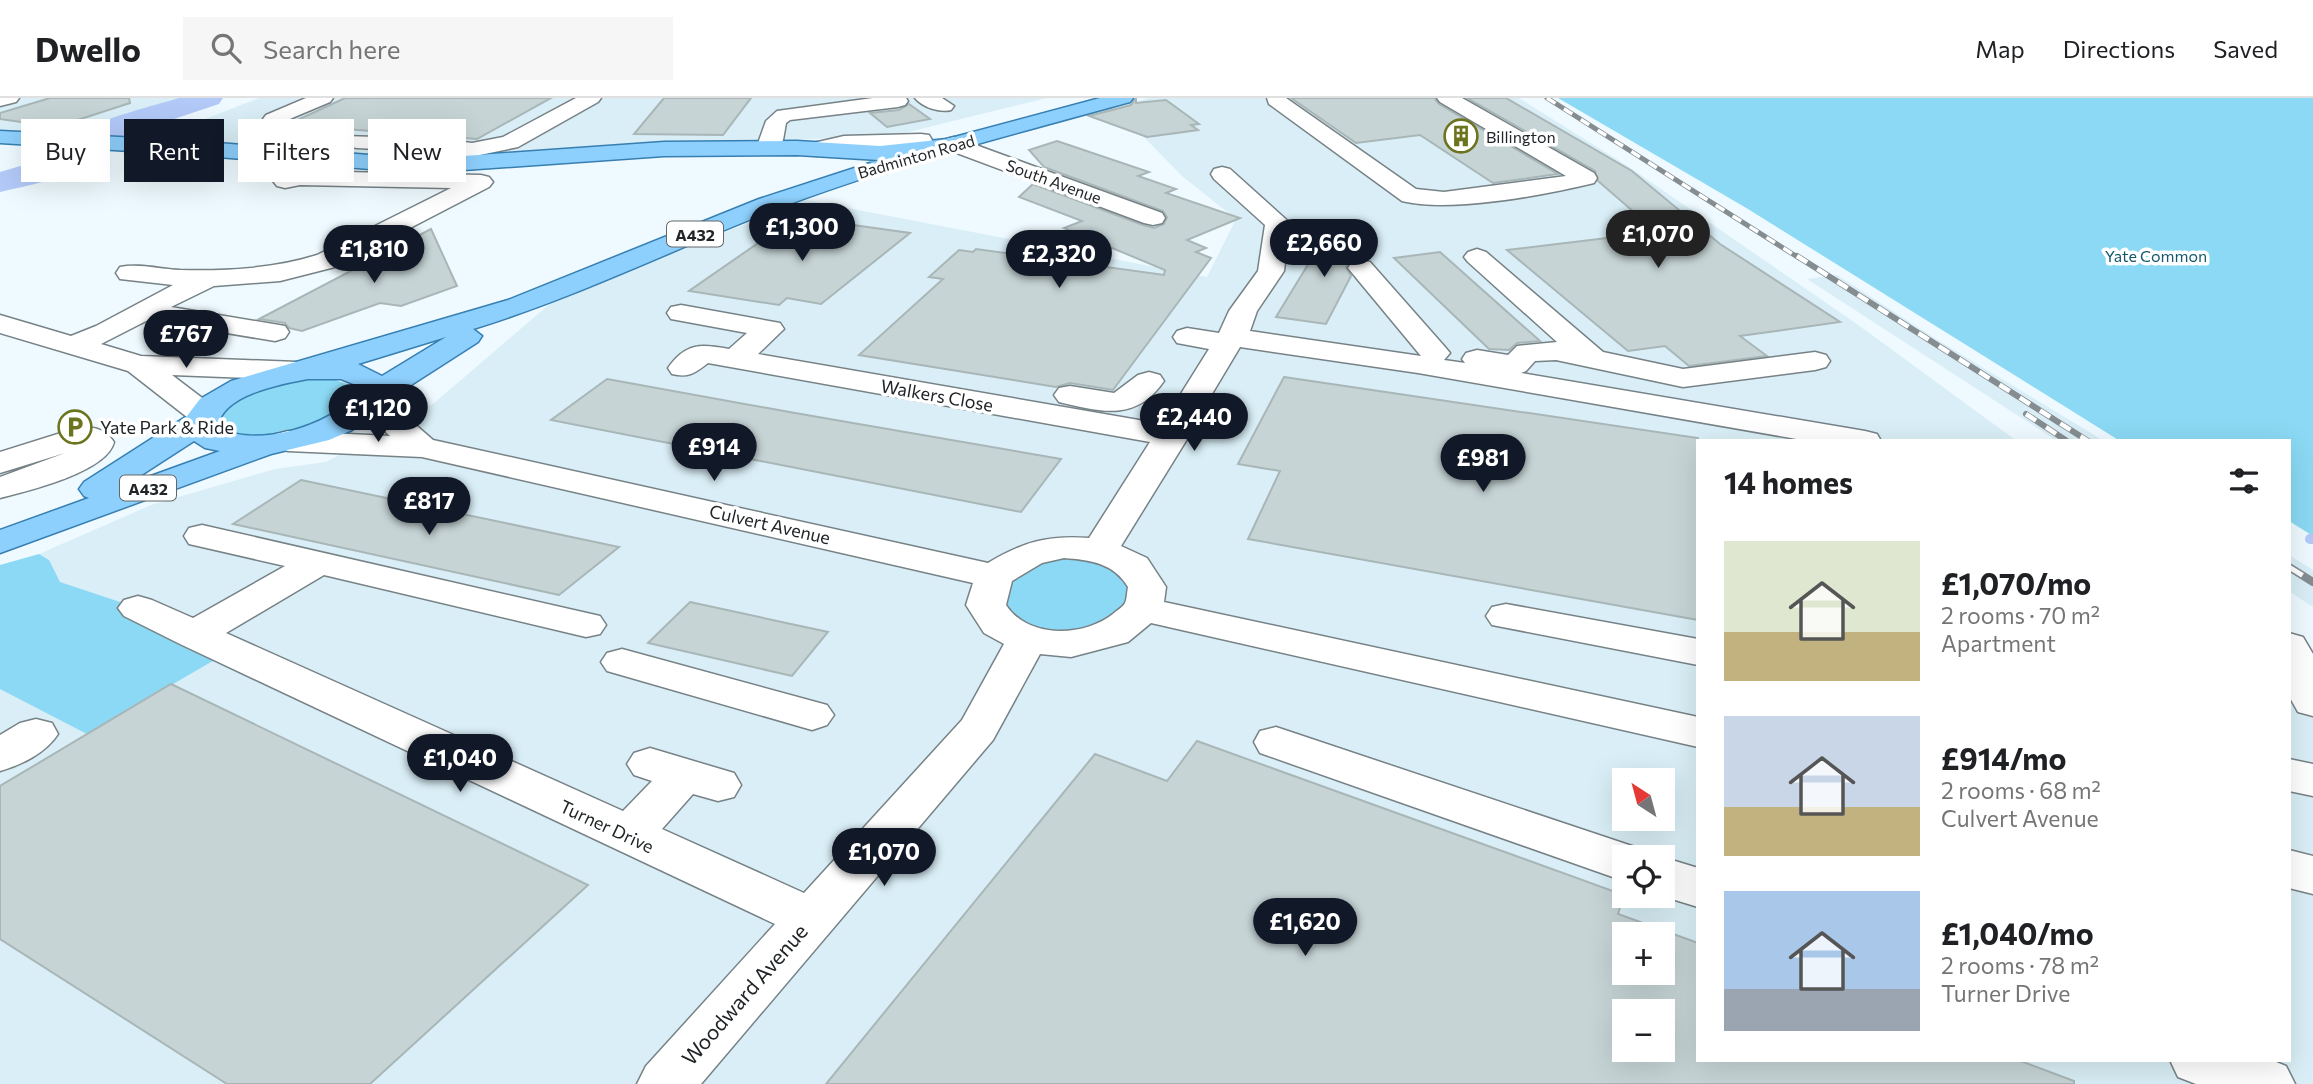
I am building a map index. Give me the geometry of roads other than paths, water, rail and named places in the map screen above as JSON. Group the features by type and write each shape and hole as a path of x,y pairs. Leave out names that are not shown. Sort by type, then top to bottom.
{"main road":[{"name":"Badminton Road","path":"303,371 518,306 767,204 856,174 1123,98"},
{"path":"0,137 101,142 378,164 471,166 664,149 780,154 817,149 880,153 951,145"},
{"path":"780,154 836,174 856,174 857,168 851,164 817,149"},
{"path":"767,204 793,182 798,171 780,154"},
{"name":"Badminton Road","path":"281,442 329,428 346,420 370,399 518,306"},
{"path":"281,442 254,445 219,442 201,431 201,418 230,393 250,384 303,371 341,370 364,376 370,382 370,399"},
{"name":"A432","path":"11,537 122,474 201,418"},
{"name":"A432","path":"11,537 281,442"}],"street":[{"path":"0,100 9,98"},
{"path":"323,98 273,119 274,124 304,137 365,144 464,148 471,166"},
{"path":"130,273 218,278 272,274 326,261 510,142 591,98"},
{"path":"925,98 944,106"},
{"path":"1252,104 1274,99 1410,196 1444,199 1556,185 1586,178 1447,98"},
{"path":"780,154 772,110 898,101"},
{"path":"817,149 844,142 921,140"},
{"name":"South Avenue","path":"951,145 1153,218"},
{"path":"354,176 471,166 510,175"},
{"path":"1101,550 1173,436 1233,335 1243,311 1271,271 1278,223 1222,174"},
{"path":"1477,257 1594,359"},
{"path":"1361,268 1435,353"},
{"path":"149,308 152,300 180,277"},
{"path":"71,346 193,285 218,278"},
{"path":"149,308 275,332"},
{"path":"681,313 770,329 735,359"},
{"path":"0,324 139,365 303,371"},
{"path":"1233,335 1853,439"},
{"path":"1187,337 1233,335 1435,353 1515,365 1527,352 1556,351 1683,377 1815,361"},
{"path":"822,360 1120,402 1149,381"},
{"name":"Walkers Close","path":"692,361 822,360 1173,436"},
{"path":"139,365 201,418"},
{"name":"Culvert Avenue","path":"370,399 422,447"},
{"path":"0,463 80,437 92,437 98,442 96,449 66,466 0,488"},
{"name":"Culvert Avenue","path":"281,442 422,447 994,576"},
{"path":"202,536 586,625"},
{"path":"1063,547 1101,550 1134,566 1147,587 1143,609 1114,633 1071,644 1027,640 998,624 986,605 994,576 1030,554 1063,547"},
{"path":"194,635 318,562"},
{"name":"Turner Drive","path":"138,608 810,918"},
{"path":"1143,609 1696,732"},
{"path":"1506,616 1696,652"},
{"name":"Woodward Avenue","path":"666,1084 978,729 1027,640"},
{"path":"2291,651 2313,702"},
{"path":"622,662 812,715"},
{"path":"1276,742 1612,858"},
{"path":"628,836 684,774"},
{"path":"2291,775 2313,780"},
{"path":"2291,870 2313,875"},
{"path":"1675,880 1696,887"},
{"path":"2204,1062 2266,1084"}],"waterway":[{"path":"0,182 56,166 68,157 65,149 109,130 209,98"}],"railway":[{"path":"1547,98 1799,258"},
{"path":"1797,256 2085,439"},
{"path":"2026,414 2064,439"},
{"path":"2291,568 2313,582"}],"place":[{"name":"Billington","path":"1461,136"},
{"name":"Yate Park & Ride","path":"75,427"}],"park label":[{"name":"Yate Common","path":"2156,255"}]}
